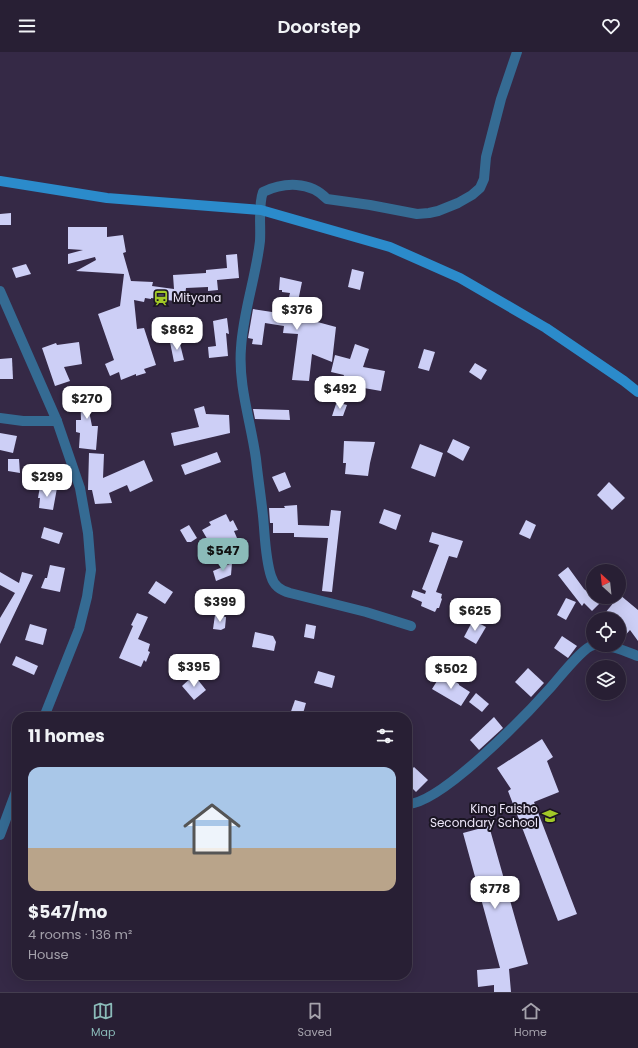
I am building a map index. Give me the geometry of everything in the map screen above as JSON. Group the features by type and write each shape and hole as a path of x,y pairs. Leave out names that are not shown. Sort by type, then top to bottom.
{"main road":[{"path":"0,181 106,198 261,210 390,248 460,278 546,328 638,392"}],"street":[{"path":"412,626 366,612 290,593 276,586 271,575 256,460 245,402 241,369 241,348 258,252 261,210 260,199 263,192 289,184 319,191 327,199 417,214 429,214 465,199 480,188 484,178 486,157 500,99 517,52"},
{"path":"0,291 57,421 80,488 88,533 91,570 87,597 78,628 46,712"},
{"path":"0,418 23,421 57,421"},
{"path":"412,804 430,796 449,784 507,733 583,652 593,645 611,646 638,656"},
{"path":"0,835 12,803"}],"building":[{"path":"11,213 11,225 0,225 0,214"},
{"path":"68,227 107,227 107,237 123,235 126,252 123,253 131,281 153,282 152,286 174,289 173,275 206,273 206,270 227,268 226,255 237,254 239,278 217,280 218,290 208,291 208,287 186,288 185,296 183,296 183,302 151,298 145,298 144,302 134,300 137,329 144,328 156,365 144,369 146,373 136,376 136,374 121,380 119,372 110,376 105,364 114,360 98,314 120,306 124,274 76,271 96,260 95,257 68,264 68,254 83,250 68,249"},
{"path":"26,264 31,274 16,278 12,268"},
{"path":"352,269 364,272 360,290 348,287"},
{"path":"280,277 302,282 296,311 312,314 310,320 336,327 332,362 312,354 309,381 292,380 298,334 283,333 284,326 265,323 262,345 252,344 253,339 248,338 253,309 285,314 290,293 279,290"},
{"path":"227,318 229,334 226,333 228,356 209,358 208,347 216,346 213,321"},
{"path":"179,340 184,360 174,362 170,342"},
{"path":"79,342 82,364 64,367 70,381 55,386 42,348 56,343 57,345"},
{"path":"355,344 369,349 363,367 385,371 381,391 341,384 344,375 331,372 335,355 350,359"},
{"path":"424,349 435,352 429,371 418,368"},
{"path":"12,358 13,379 0,379 0,359"},
{"path":"475,363 487,370 481,380 469,372"},
{"path":"94,386 94,406 88,406 92,426 98,426 96,450 79,448 80,433 76,432 76,420 81,420 80,387"},
{"path":"340,403 347,405 343,416 332,416 336,404"},
{"path":"204,406 206,414 229,415 230,433 174,446 171,433 199,427 194,409"},
{"path":"253,409 289,410 290,420 255,419"},
{"path":"0,433 17,436 13,453 0,450"},
{"path":"453,439 470,447 463,461 447,452"},
{"path":"344,441 375,442 368,476 345,474 346,463 343,463"},
{"path":"420,444 443,453 435,477 411,468"},
{"path":"217,452 221,462 185,475 181,465"},
{"path":"89,453 104,454 103,478 144,460 153,481 130,492 127,485 109,493 112,503 95,504 92,490 88,490"},
{"path":"8,459 19,459 20,473 8,471"},
{"path":"41,465 49,470 44,478 35,476"},
{"path":"285,472 291,487 279,492 272,477"},
{"path":"609,482 625,498 612,510 597,495"},
{"path":"40,486 57,488 53,510 39,508 40,498 38,498"},
{"path":"297,505 298,525 329,526 331,510 341,511 332,592 322,591 328,538 294,537 294,533 273,533 273,523 270,523 269,508 285,508 284,506"},
{"path":"384,509 401,515 396,530 379,523"},
{"path":"226,514 230,522 233,520 238,530 234,531 237,538 213,549 202,530 211,525 209,522"},
{"path":"526,520 536,525 530,539 519,534"},
{"path":"189,525 197,538 191,542 187,542 180,530"},
{"path":"44,527 63,533 59,544 41,538"},
{"path":"432,532 463,541 457,558 449,556 436,592 442,594 442,599 439,608 437,608 435,612 421,606 422,602 411,597 413,590 425,594 426,591 422,589 439,545 429,542"},
{"path":"232,563 231,575 216,581 213,571"},
{"path":"50,565 65,568 60,592 41,588 45,578 47,578"},
{"path":"568,567 586,591 586,604 599,604 592,611 584,603 582,606 558,575"},
{"path":"0,572 19,583 22,572 33,575 0,644 0,618 15,593 0,585"},
{"path":"156,581 173,592 165,604 148,593"},
{"path":"566,598 576,602 566,620 557,615"},
{"path":"626,600 638,610 638,641 630,630 626,634 626,612 606,612 612,604 626,604"},
{"path":"137,613 148,617 138,639 150,644 148,651 150,652 146,662 144,660 141,667 119,658"},
{"path":"215,615 226,617 225,628 221,630 213,629"},
{"path":"473,620 486,627 476,644 464,637"},
{"path":"30,624 47,629 43,645 25,640"},
{"path":"306,624 316,626 314,639 304,637"},
{"path":"255,632 273,636 276,642 274,651 252,647"},
{"path":"562,636 577,646 568,658 554,648"},
{"path":"16,656 38,666 34,675 12,665"},
{"path":"528,668 544,683 531,697 515,682"},
{"path":"318,671 335,676 332,688 314,683"},
{"path":"442,673 470,692 461,706 432,689"},
{"path":"194,675 206,690 194,700 182,686"},
{"path":"476,693 489,704 482,712 469,702"},
{"path":"295,700 306,703 303,712 291,712"},
{"path":"494,717 503,728 479,750 470,740"},
{"path":"542,739 553,757 547,761 559,792 534,802 577,914 558,921 508,791 511,789 497,768"},
{"path":"414,767 428,780 416,792 412,788 412,769"},
{"path":"489,826 528,964 509,969 511,992 494,992 494,985 478,987 477,970 500,968 463,833"}],"place":[{"name":"Mityana","path":"161,298"},
{"name":"King Faisho Secondary School","path":"550,816"}]}
